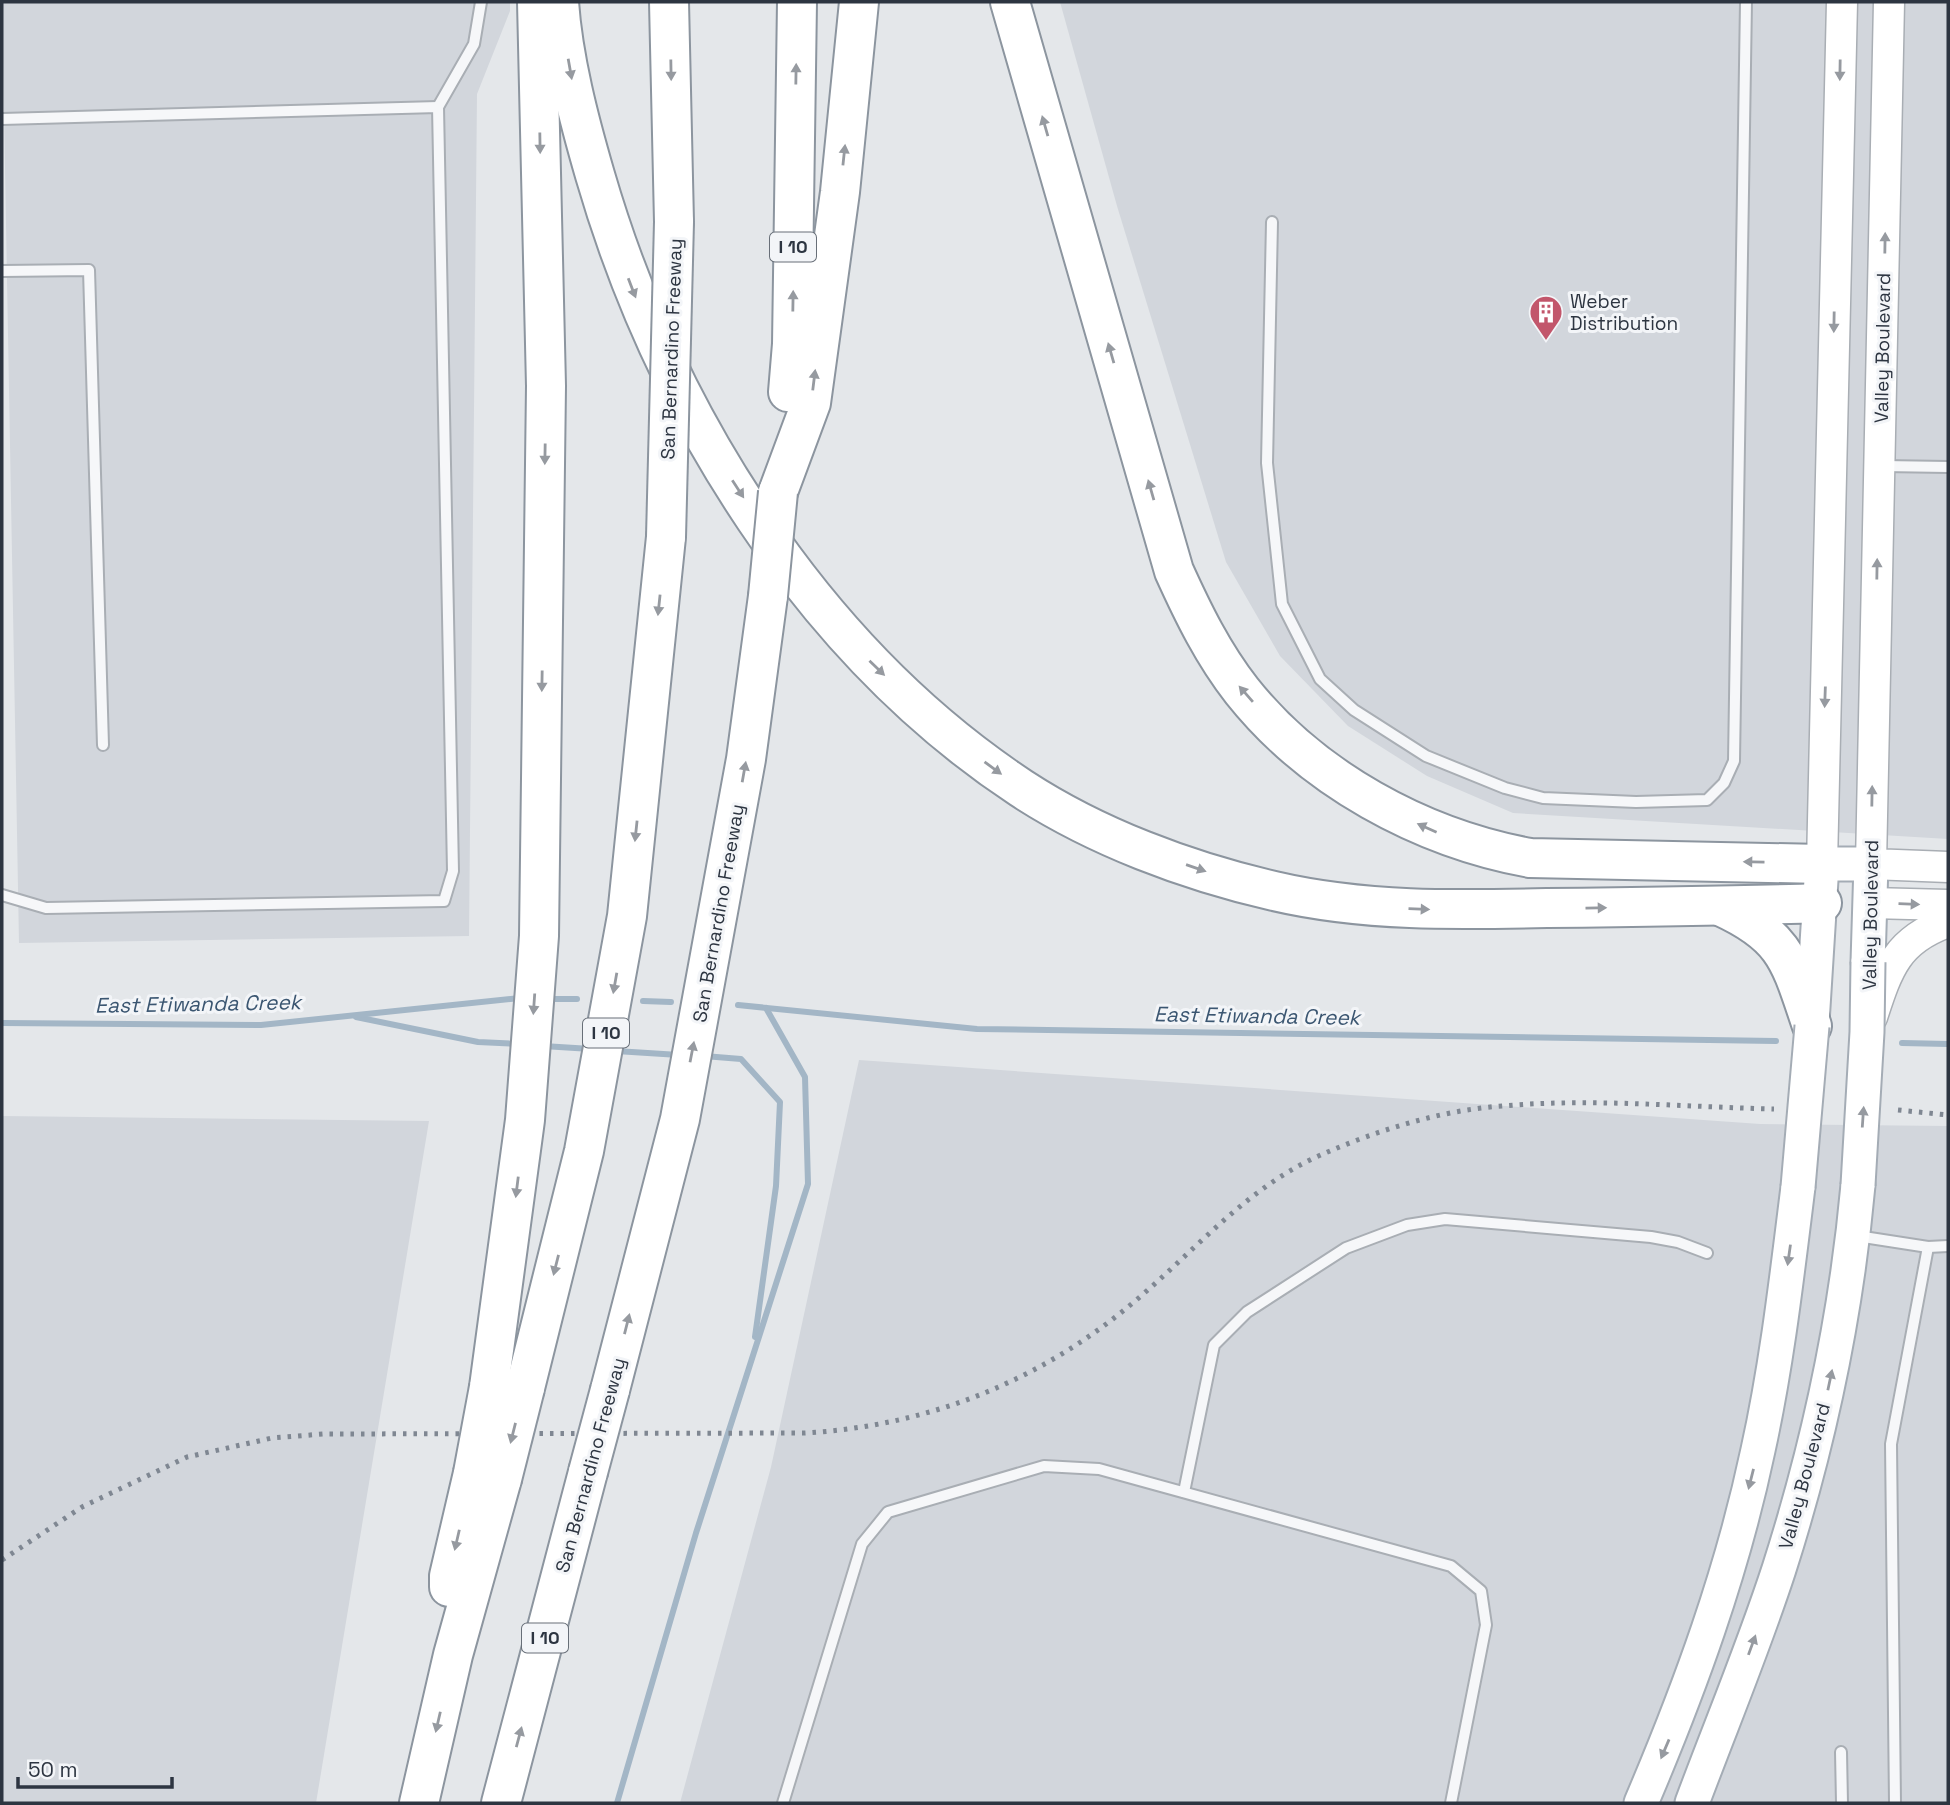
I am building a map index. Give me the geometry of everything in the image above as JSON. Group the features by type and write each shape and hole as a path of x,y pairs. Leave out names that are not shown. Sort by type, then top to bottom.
{"highway":[{"path":"507,1388 539,936 546,386 537,2"},
{"path":"559,2 585,142 615,245 634,296 708,443 805,586 852,644 939,727 1022,789 1108,835 1217,875 1274,891 1347,903 1422,909 1822,903"},
{"name":"San Bernardino Freeway","path":"419,1803 453,1656 487,1476 507,1388 584,1151 627,916 666,537 674,222 669,2"},
{"name":"San Bernardino Freeway","path":"502,1803 680,1119 746,759 768,596 792,344 797,2"},
{"path":"778,492 811,403 840,192 859,2"},
{"path":"1010,2 1174,571 1201,631 1242,691 1293,742 1338,780 1423,827 1491,851 1530,858 1822,864"},
{"path":"1720,906 1750,920 1803,961 1812,1026"}],"main road":[{"path":"1803,961 1822,903 1842,2"},
{"name":"Valley Boulevard","path":"1692,1803 1779,1570 1807,1474 1839,1336 1854,1235 1867,1032 1880,962 1871,903 1871,864 1889,2"},
{"path":"1822,864 1948,867"},
{"path":"1822,903 1948,905"},
{"path":"1880,962 1927,929 1948,922"},
{"path":"1642,1803 1688,1694 1736,1541 1759,1449 1798,1187 1812,1026"}],"lane":[{"path":"2,895 46,908 444,901 453,871 438,107 474,44 481,2"},
{"path":"1272,222 1267,463 1282,604 1320,679 1354,710 1426,756 1505,788 1543,798 1636,802 1707,800 1724,783 1734,761 1746,2"},
{"path":"2,119 438,107"},
{"path":"2,271 89,270 103,745"},
{"path":"1880,466 1948,467"},
{"path":"1184,1492 1214,1345 1247,1312 1346,1248 1407,1225 1445,1219 1651,1237 1678,1242 1707,1253"},
{"path":"1854,1235 1928,1247 1948,1246"},
{"path":"1895,1803 1891,1444 1928,1247"},
{"path":"783,1803 862,1544 888,1512 1044,1466 1098,1469 1451,1566 1482,1591 1486,1625 1451,1803"},
{"path":"1841,1752 1842,1803"}],"shaded area":[{"path":"2,2 510,2 510,11 477,94 469,936 19,943"},
{"path":"1060,2 1948,2 1948,839 1513,813 1427,776 1348,726 1280,656 1226,562 1117,206"},
{"path":"859,1060 1760,1124 1948,1126 1948,1803 680,1803 771,1467"},
{"path":"2,1116 429,1121 316,1803 2,1803"}],"waterway":[{"name":"East Etiwanda Creek","path":"2,1023 261,1025 520,998"},
{"name":"East Etiwanda Creek","path":"551,999 577,999"},
{"name":"East Etiwanda Creek","path":"643,1001 671,1002"},
{"name":"East Etiwanda Creek","path":"738,1005 977,1029 1776,1041"},
{"path":"617,1803 696,1533 808,1184 805,1077 766,1008"},
{"path":"356,1017 478,1042 518,1044"},
{"name":"East Etiwanda Creek","path":"1902,1043 1948,1044"},
{"path":"543,1046 591,1049"},
{"path":"616,1051 679,1055"},
{"path":"704,1056 741,1059 780,1102 776,1186 755,1337"}],"railway":[{"path":"2,1560 82,1507 187,1457 272,1438 323,1434 805,1433 851,1429 895,1421 981,1394 1022,1376 1061,1354 1135,1301 1224,1220 1271,1183 1296,1167 1366,1137 1411,1122 1502,1106 1604,1103 1774,1109"},
{"path":"1898,1110 1948,1115"}],"place":[{"name":"Weber Distribution","path":"1546,342"}]}
